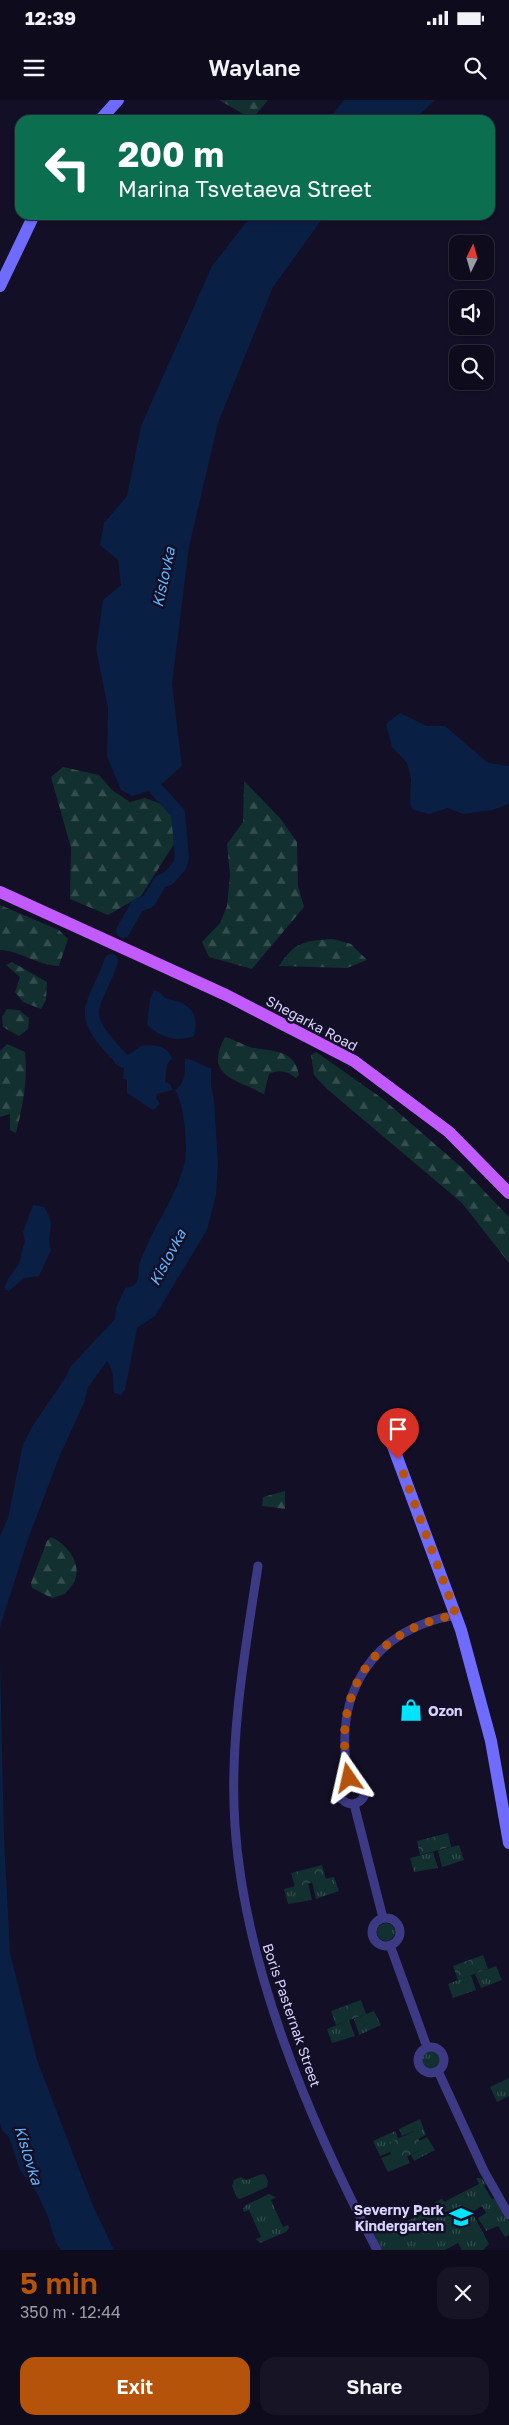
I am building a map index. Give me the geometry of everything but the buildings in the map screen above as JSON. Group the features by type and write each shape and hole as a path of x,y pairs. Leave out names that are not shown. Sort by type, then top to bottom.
{"main road":[{"name":"Shegarka Road","path":"0,892 267,1015 354,1061 449,1132 509,1193"}],"street":[{"path":"104,115 118,100"},
{"path":"0,286 32,220"},
{"path":"391,1441 456,1615 484,1708 509,1842"},
{"name":"Boris Pasternak Street","path":"258,1566 245,1652 236,1741 235,1827 244,1900 264,1983 306,2097 377,2250"},
{"path":"349,1778 344,1753 345,1720 355,1687 368,1664 390,1642 406,1630 427,1622 456,1615"},
{"path":"349,1778 358,1780 364,1786 364,1795 354,1804 346,1803 339,1794 340,1785 349,1778"},
{"path":"354,1804 383,1918"},
{"path":"383,1918 392,1919 400,1930 398,1940 390,1945 378,1943 373,1936 375,1923 383,1918"},
{"path":"390,1945 427,2047"},
{"path":"427,2047 435,2047 442,2052 444,2061 438,2071 425,2071 419,2066 420,2053 427,2047"},
{"path":"438,2071 484,2171 509,2215"}],"green space":[{"path":"219,100 268,100 255,115 245,115"},
{"path":"63,767 99,775 112,790 130,802 145,798 173,808 174,844 141,896 108,915 70,899 71,848 51,777"},
{"path":"244,781 280,818 297,842 298,886 304,907 252,969 209,957 202,942 220,923 227,906 230,875 227,844 243,822"},
{"path":"0,905 59,930 68,939 59,966 0,950"},
{"path":"333,939 351,944 367,960 347,968 279,966 290,952 302,944"},
{"path":"12,962 47,982 46,1000 41,1009 23,1002 15,992 20,977 6,965"},
{"path":"7,1009 19,1010 29,1018 28,1029 19,1036 3,1027 2,1017"},
{"path":"225,1037 254,1048 285,1054 296,1065 299,1075 296,1078 287,1072 280,1071 269,1074 264,1094 230,1078 220,1068 218,1062 218,1055"},
{"path":"7,1044 25,1052 26,1073 24,1092 16,1133 10,1130 10,1114 0,1117 0,1051"},
{"path":"316,1052 383,1099 461,1167 509,1217 509,1263 462,1203 327,1089 314,1075 311,1055"},
{"path":"285,1491 285,1509 262,1506 263,1497"},
{"path":"51,1537 61,1543 74,1558 77,1571 74,1582 65,1594 52,1598 32,1588 31,1583 47,1541"},
{"path":"448,1833 451,1847 420,1855 417,1841"},
{"path":"459,1845 464,1860 442,1867 438,1851"},
{"path":"433,1852 438,1868 414,1872 410,1858"},
{"path":"322,1865 326,1879 295,1887 291,1873"},
{"path":"334,1877 339,1891 316,1899 312,1882"},
{"path":"308,1883 312,1900 288,1904 284,1889"},
{"path":"386,1923 392,1926 395,1932 392,1938 386,1941 380,1938 377,1932 380,1926"},
{"path":"483,1955 488,1969 458,1980 453,1966"},
{"path":"496,1966 502,1980 481,1988 475,1974"},
{"path":"471,1975 476,1990 453,1998 448,1984"},
{"path":"361,2000 366,2014 336,2025 331,2011"},
{"path":"374,2011 381,2025 359,2035 354,2019"},
{"path":"349,2020 355,2036 332,2043 327,2029"},
{"path":"431,2051 437,2054 440,2060 437,2066 431,2069 425,2066 422,2060 425,2054"},
{"path":"509,2078 509,2096 497,2102 490,2087"},
{"path":"420,2119 426,2135 418,2139 414,2131 402,2136 399,2129"},
{"path":"395,2131 398,2138 390,2152 380,2156 373,2141"},
{"path":"415,2131 423,2149 395,2162 386,2144"},
{"path":"427,2137 435,2150 414,2161 411,2155 423,2149 419,2141"},
{"path":"391,2154 395,2162 407,2156 410,2163 388,2172 381,2158"},
{"path":"262,2174 265,2175 268,2181 267,2187 240,2199 237,2198 232,2186 234,2180 241,2177 246,2180"},
{"name":"Severny Park Kindergarten","path":"476,2178 481,2178 486,2184 484,2186 492,2199 495,2198 509,2222 509,2235 505,2237 498,2226 486,2231 478,2218 486,2213 482,2206 472,2212 489,2244 483,2250 462,2250 458,2243 445,2250 381,2250 374,2234 375,2231 383,2227 386,2232 423,2213 422,2209 429,2206 433,2213 439,2210 435,2202 442,2199 444,2202 479,2184"},
{"path":"269,2194 276,2197 271,2200 283,2227 288,2225 289,2228 286,2232 260,2243 256,2239 261,2237 249,2210 244,2212 243,2209 246,2205"}],"water":[{"path":"344,100 435,100 419,115 332,115"},
{"path":"248,220 321,220 273,287 218,423 189,547 172,684 182,766 156,789 132,796 121,790 107,756 108,708 96,649 103,600 121,585 118,560 100,545 104,523 127,496 141,426 212,266"},
{"path":"400,713 427,726 445,726 488,763 509,766 509,804 492,810 463,814 448,808 429,814 413,810 410,803 411,779 407,763 392,747 386,724"},
{"path":"154,990 167,999 182,1003 191,1010 196,1021 194,1036 181,1039 169,1038 147,1025 150,999"},
{"path":"147,1045 165,1049 172,1058 167,1066 165,1082 170,1084 173,1090 157,1094 156,1098 160,1104 153,1110 127,1093 127,1080 123,1079 124,1067 115,1064 112,1048 118,1048 128,1055 141,1046"},
{"path":"185,1059 211,1068 218,1163 216,1195 207,1230 155,1316 137,1328 125,1390 121,1395 114,1393 113,1375 110,1365 97,1353 84,1403 60,1455 27,1542 0,1627 0,1536 8,1518 23,1444 71,1366 115,1319 116,1308 125,1288 134,1285 137,1281 140,1262 145,1249 176,1187 185,1161 184,1124 181,1104 175,1090 183,1081"},
{"path":"33,1205 44,1207 48,1214 51,1225 49,1239 51,1250 39,1276 24,1278 9,1291 5,1290 8,1280 20,1260 25,1242 23,1232"},
{"path":"0,1658 4,1838 10,1953 37,2060 93,2206 114,2250 61,2250 56,2243 48,2217 38,2195 20,2170 9,2137 2,2130 0,2123"}],"waterway":[{"name":"Kislovka","path":"123,931 137,906 149,901 160,882 169,878 180,865 182,857 178,813 150,781 149,772"},
{"name":"Kislovka","path":"111,961 95,999 92,1013 96,1028 123,1061"},
{"name":"Kislovka","path":"83,1382 113,1341"}],"place":[{"name":"Ozon","path":"411,1710"},
{"name":"Severny Park Kindergarten","path":"461,2217"}],"route":[{"path":"349,1778 344,1753 345,1720 360,1676 375,1655 398,1635 415,1626 456,1615 435,1564 398,1459"}]}
